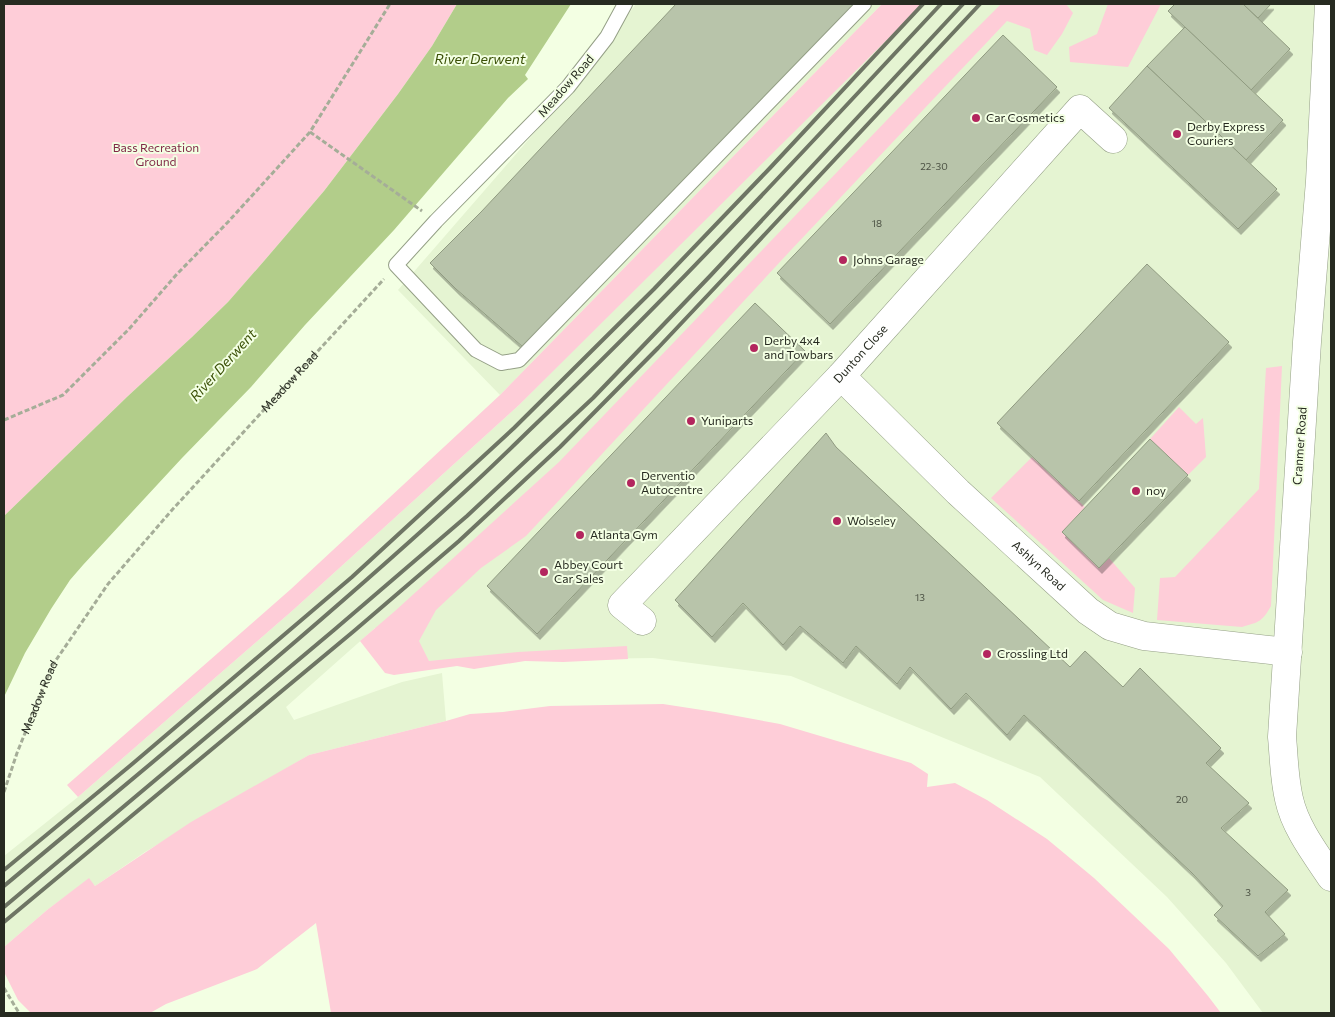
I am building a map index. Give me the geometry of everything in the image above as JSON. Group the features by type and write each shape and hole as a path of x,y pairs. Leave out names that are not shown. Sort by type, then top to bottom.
{"street":[{"name":"Cranmer Road","path":"1329,4 1325,188 1306,342 1282,737 1284,769 1289,800 1297,821 1313,851 1331,877"},
{"name":"Dunton Close","path":"642,622 622,605 841,376 1080,109 1113,139"},
{"name":"Ashlyn Road","path":"841,376 958,492 1088,611 1110,626 1144,636 1288,652"}],"lane":[{"name":"Meadow Road","path":"396,265 443,214 568,87 607,37 625,4"},
{"path":"396,265 476,350 501,364 519,360 864,4"}],"path":[{"path":"4,420 63,396 129,329 177,274 228,222 310,132 390,4"},
{"path":"310,132 424,213"},
{"name":"Meadow Road","path":"4,792 17,753 52,666 108,584 172,510 396,265"},
{"path":"4,988 19,1013"}],"shaded area":[{"path":"636,4 882,4 500,395 398,290 570,92"},
{"path":"916,4 1331,4 1331,1013 1263,1013 1226,963 1167,897 1040,777 791,676 653,658 429,661 375,628 286,707 294,720 402,682 442,673 446,721 309,755 145,852 95,886 89,879 47,910 4,947 4,856 78,797 292,611 518,406"}],"green space":[{"name":"Bass Recreation Ground","path":"4,4 457,4 432,46 398,94 324,191 228,302 4,516"},
{"path":"882,4 923,4 518,406 292,611 78,797 67,785 291,589 500,395"},
{"path":"1001,4 1066,4 1073,13 1062,34 1047,55 1034,50 1030,29 1007,21 791,250 526,536 481,568 436,610 419,641 429,661 518,652 627,646 628,659 563,662 525,661 474,669 457,666 394,675 385,673 360,641 559,462 932,73"},
{"path":"1108,4 1161,4 1128,67 1070,62 1069,47 1097,34"},
{"path":"1282,366 1271,606 1260,621 1242,627 1157,620 1160,578 1175,577 1259,489 1266,368"},
{"path":"1179,407 1196,424 1203,418 1206,457 1188,475 1150,439"},
{"path":"1032,457 1085,507 1062,532 1099,568 1109,558 1135,588 1133,613 1103,600 991,498"},
{"path":"663,704 780,724 911,763 928,774 927,787 955,783 987,800 1047,839 1094,878 1169,949 1221,1013 331,1013 316,923 257,969 166,1004 150,1013 31,1013 18,1000 4,972 4,947 47,910 89,878 95,886 191,822 309,755 470,714 550,706"}],"water":[{"name":"River Derwent","path":"457,4 571,4 525,75 528,79 508,98 394,230 305,325 251,387 182,458 70,580 25,653 4,697 4,516 228,302 324,191 398,94 432,46"}],"building":[{"path":"676,4 854,4 523,347 456,289 430,263 481,212"},
{"path":"1175,4 1243,4 1290,49 1251,90 1168,11"},
{"path":"1243,4 1271,4 1258,18"},
{"path":"1185,27 1283,120 1246,160 1147,66"},
{"path":"1003,35 1057,87 830,324 777,273"},
{"name":"Derby Express Couriers","path":"1147,66 1277,189 1238,229 1109,108"},
{"path":"1147,264 1229,342 1079,501 997,423"},
{"path":"755,303 805,351 537,634 487,586"},
{"path":"826,433 836,447 1070,667 1085,651 1123,687 1140,668 1221,748 1206,763 1249,803 1221,828 1288,890 1265,912 1285,934 1258,956 1214,915 1223,906 1192,873 1024,715 1007,735 966,693 951,709 910,667 897,684 856,646 843,663 800,626 783,645 743,603 712,637 675,600"},
{"name":"noy","path":"1150,439 1188,475 1099,568 1062,532"}],"railway":[{"path":"4,870 352,577 514,428 654,289 923,4"},
{"path":"4,886 298,639 480,478 644,318 794,162 941,4"},
{"path":"4,907 467,516 593,398 711,275 963,4"},
{"path":"4,922 354,631 459,541 560,447 658,348 980,4"}],"place":[{"name":"Car Cosmetics","path":"976,118"},
{"name":"Derby Express Couriers","path":"1177,134"},
{"name":"Johns Garage","path":"843,260"},
{"name":"Derby 4x4 and Towbars","path":"754,348"},
{"name":"Yuniparts","path":"691,421"},
{"name":"Derventio Autocentre","path":"631,483"},
{"name":"noy","path":"1136,491"},
{"name":"Wolseley","path":"837,521"},
{"name":"Atlanta Gym","path":"580,535"},
{"name":"Abbey Court Car Sales","path":"544,572"},
{"name":"Crossling Ltd","path":"987,654"}]}
